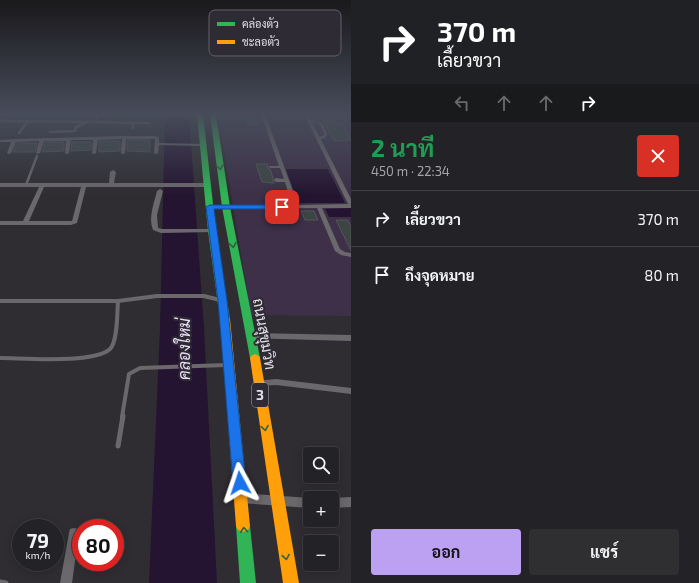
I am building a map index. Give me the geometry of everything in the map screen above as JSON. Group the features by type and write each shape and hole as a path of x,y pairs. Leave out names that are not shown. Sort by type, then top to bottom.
{"highway":[{"name":"3","path":"202,141 212,231 223,301 248,583"},
{"name":"ถนนสุขุมวิท","path":"217,141 226,207 251,336 291,583"},
{"path":"210,207 226,207"}],"street":[{"path":"9,153 14,141"},
{"path":"38,155 42,141"},
{"path":"67,153 69,141"},
{"path":"94,153 96,141"},
{"path":"123,153 124,141"},
{"path":"271,141 296,207"},
{"path":"226,207 351,205 320,141"},
{"path":"156,152 156,144 203,146"},
{"path":"270,167 282,167"},
{"path":"111,185 113,172"},
{"path":"276,180 287,180"},
{"path":"0,185 207,183"},
{"path":"25,223 42,185"},
{"path":"0,223 75,222 84,185"},
{"path":"160,191 155,210 155,229 161,231 212,231"},
{"path":"319,206 337,250 343,254 351,255"},
{"path":"251,336 351,338"},
{"path":"258,383 276,382 351,391"},
{"path":"241,498 303,503"},
{"path":"339,503 350,504"},
{"path":"66,583 72,546"}],"lane":[{"path":"26,184 38,155"},
{"path":"0,301 118,301 156,296 204,296 223,301"},
{"path":"0,358 84,358 100,355 110,350 114,342 118,301"},
{"path":"118,446 129,374 136,369 154,367 229,365"},
{"path":"0,582 6,583"}],"shaded area":[{"path":"222,141 351,141 351,316 251,315"}],"water":[{"name":"คลองใหม่","path":"164,141 191,141 204,328 217,583 149,583 160,328"},
{"path":"286,169 328,169 345,203 298,203"},
{"path":"351,208 351,217 329,217 325,209"}],"building":[{"path":"99,141 120,141 120,151 99,152"},
{"path":"127,141 150,141 150,152 127,151"},
{"path":"45,142 64,142 64,151 42,152"},
{"path":"72,142 91,142 91,150 71,151"},
{"path":"17,143 37,143 35,152 13,152"},
{"path":"256,164 268,164 267,168 270,169 274,183 262,182"},
{"path":"301,211 314,211 318,220 305,220"},
{"path":"336,220 348,220 351,227 351,251"}],"traffic: fast":[{"path":"203,141 212,231 225,319"},
{"path":"217,141 226,207 255,358"},
{"path":"243,526 248,583"}],"traffic: slow":[{"path":"225,319 243,526"},
{"path":"255,358 291,583"}],"route":[{"path":"240,483 223,301 212,231 210,207 282,207"}]}
